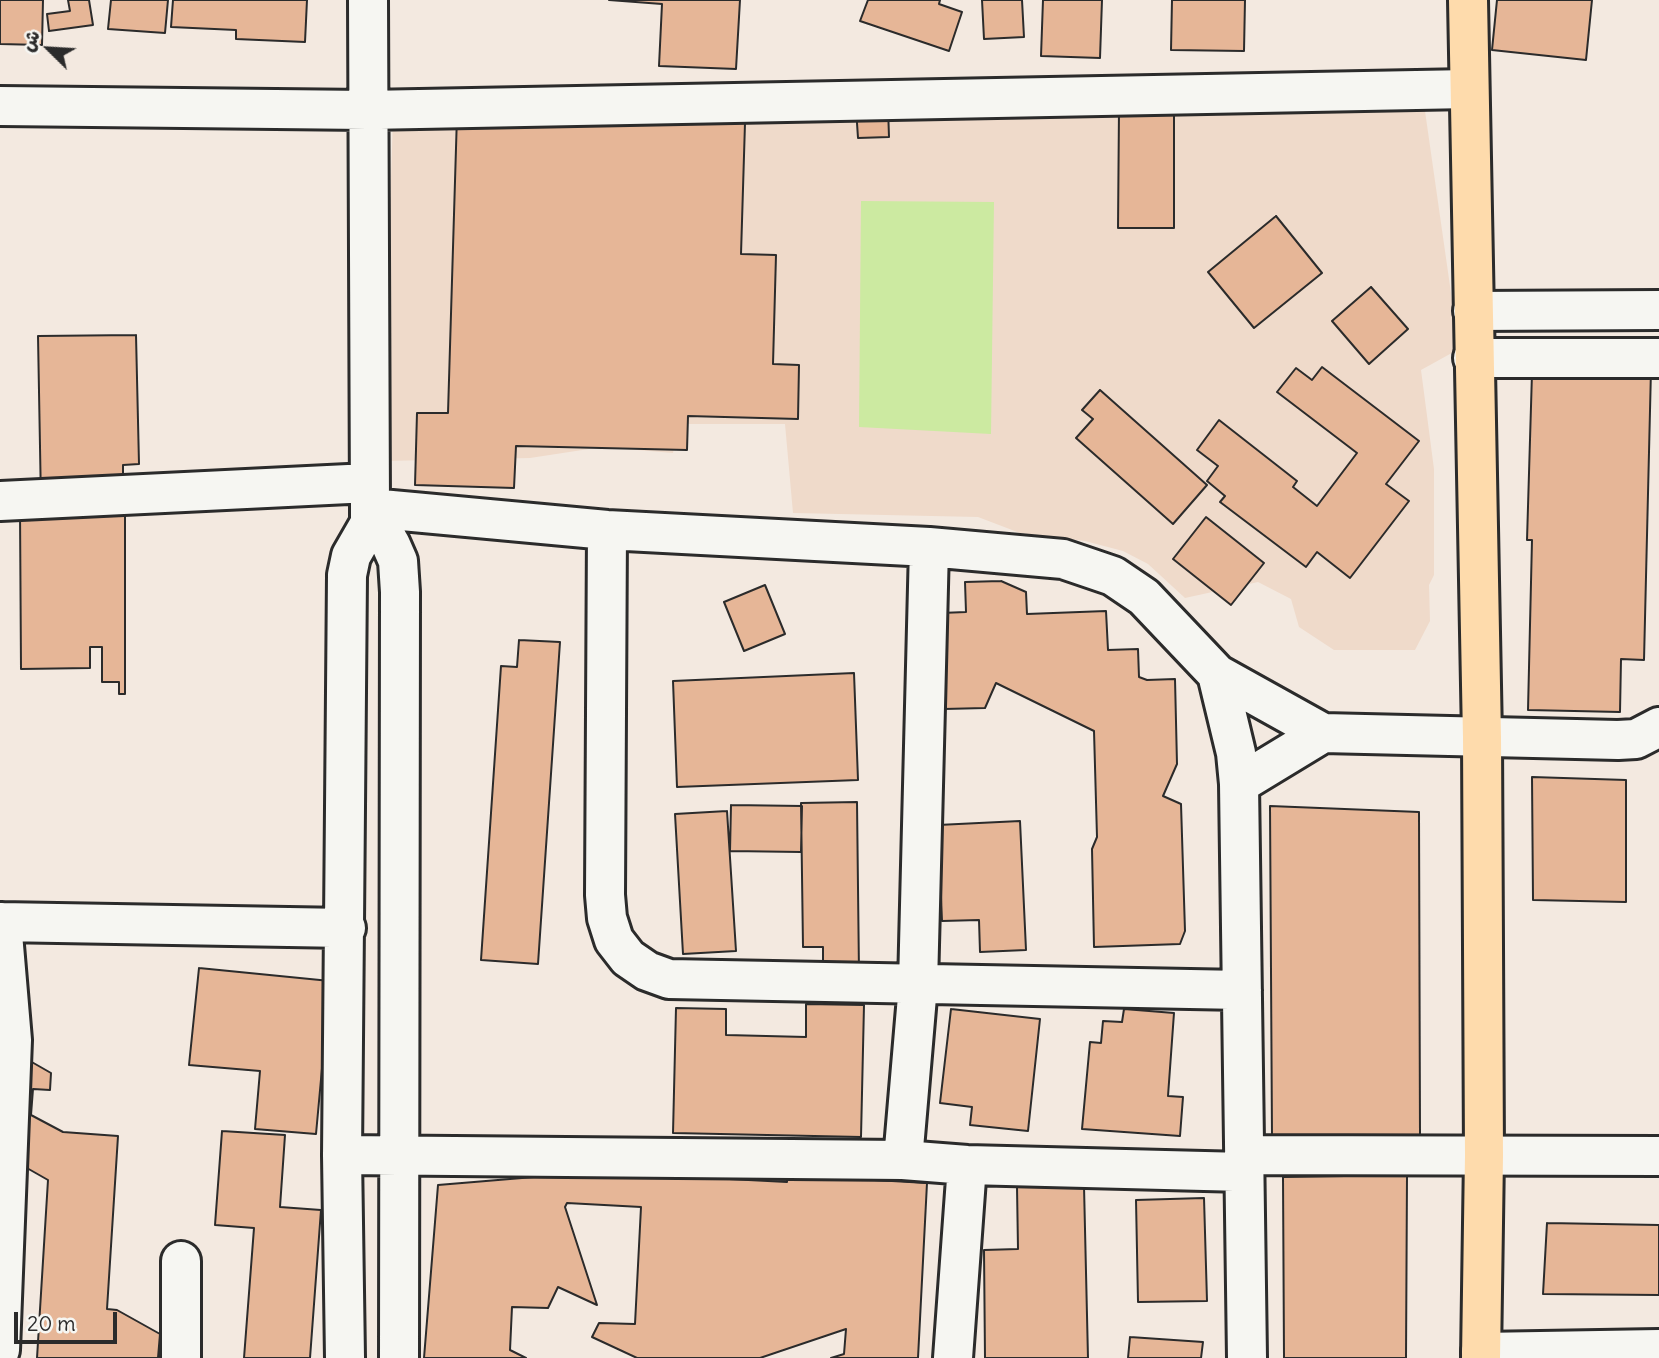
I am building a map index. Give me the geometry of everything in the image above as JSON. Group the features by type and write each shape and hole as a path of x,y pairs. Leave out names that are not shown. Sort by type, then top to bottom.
{"main road":[{"path":"1468,0 1482,737 1484,1156 1481,1355"}],"street":[{"path":"345,1358 342,1155 348,575 351,556 370,505 368,0"},
{"path":"0,106 367,110 1469,89"},
{"path":"1473,311 1659,310"},
{"path":"1473,358 1659,358"},
{"path":"0,501 370,505 607,530 929,547 1063,559 1113,576 1144,597 1194,646 1217,674 1323,733 1618,740 1636,739 1657,732"},
{"path":"370,505 398,561 400,592 402,1156 399,1358"},
{"path":"607,530 605,895 607,918 614,940 628,958 647,971 669,979 1242,990"},
{"path":"903,1160 918,985 929,547"},
{"path":"1217,674 1236,753 1239,784 1247,1358"},
{"path":"1239,784 1323,733"},
{"path":"0,1350 6,1040 1,922 346,928"},
{"path":"342,1155 903,1160 967,1165 1244,1163 1484,1156 1659,1156"},
{"path":"953,1358 967,1165"},
{"path":"181,1261 181,1358"},
{"path":"1481,1355 1659,1349"}],"shaded area":[{"path":"1424,104 1459,349 1421,370 1434,469 1434,575 1429,585 1430,621 1415,650 1334,650 1299,627 1291,599 1258,582 1185,598 1148,564 1123,551 1085,541 1020,533 978,517 793,513 785,424 679,424 673,453 602,447 530,458 382,461 393,117"}],"green space":[{"path":"861,201 994,202 991,434 859,427"}],"building":[{"path":"0,0 43,0 42,45 0,44"},
{"path":"68,0 89,0 93,25 49,31 47,14 70,11"},
{"path":"111,0 168,0 165,33 108,29"},
{"path":"173,0 307,0 305,42 236,39 236,30 171,27"},
{"path":"609,0 740,0 736,69 659,66 662,4"},
{"path":"868,0 940,0 939,4 962,12 949,51 860,21"},
{"path":"982,0 1022,0 1024,37 984,39"},
{"path":"1043,0 1102,0 1100,58 1041,56"},
{"path":"1172,0 1245,0 1244,51 1171,50"},
{"path":"1497,0 1592,0 1586,60 1492,50"},
{"path":"888,107 889,137 858,138 856,108"},
{"path":"1174,108 1174,228 1118,228 1119,109"},
{"path":"457,115 745,123 741,254 776,255 773,364 799,365 798,419 688,416 687,450 516,446 514,488 415,485 417,413 448,413"},
{"path":"1276,216 1322,273 1254,328 1208,272"},
{"path":"1371,287 1408,329 1369,364 1332,321"},
{"path":"136,335 139,464 123,465 123,501 41,502 38,336"},
{"path":"1322,367 1419,441 1386,484 1409,501 1350,578 1317,552 1306,567 1220,502 1225,496 1207,481 1218,466 1197,450 1219,420 1297,481 1293,487 1317,506 1357,453 1277,392 1296,368 1312,380"},
{"path":"1651,369 1644,660 1621,659 1620,712 1528,710 1532,540 1527,540 1532,373"},
{"path":"1100,390 1207,485 1173,524 1076,438 1093,419 1082,410"},
{"path":"20,511 125,511 125,694 119,694 119,682 102,682 102,647 90,647 90,668 21,669"},
{"path":"1206,517 1264,563 1231,605 1173,559"},
{"path":"1001,581 1026,592 1027,614 1106,611 1108,650 1138,649 1139,677 1147,680 1175,679 1177,764 1163,796 1181,804 1185,931 1180,944 1094,947 1092,849 1097,837 1094,731 996,683 985,708 944,709 941,613 966,612 965,582"},
{"path":"765,585 785,634 744,651 724,602"},
{"path":"519,640 560,642 538,964 481,960 501,666 517,667"},
{"path":"854,673 858,780 677,787 673,681"},
{"path":"1532,777 1626,780 1626,902 1533,900"},
{"path":"857,802 859,973 823,973 823,947 803,947 801,803"},
{"path":"731,805 802,806 801,852 730,851"},
{"path":"1270,806 1419,812 1420,1137 1272,1138"},
{"path":"727,811 736,951 683,954 675,814"},
{"path":"1020,821 1026,950 980,952 979,920 942,921 938,825"},
{"path":"199,968 330,981 316,1134 255,1129 260,1071 189,1065"},
{"path":"806,1004 864,1005 861,1137 673,1133 676,1008 726,1009 726,1035 806,1037"},
{"path":"951,1009 1040,1019 1028,1131 970,1125 972,1107 940,1103"},
{"path":"1124,1009 1174,1013 1168,1096 1183,1097 1180,1136 1082,1129 1090,1042 1101,1043 1103,1021 1122,1022"},
{"path":"30,1061 51,1073 50,1090 33,1089 31,1115 63,1132 118,1136 107,1309 117,1310 160,1334 158,1358 37,1358 48,1180 4,1155"},
{"path":"222,1131 285,1135 280,1207 321,1210 310,1358 244,1358 254,1228 215,1225"},
{"path":"594,1172 787,1182 787,1175 927,1183 918,1358 831,1358 844,1354 846,1329 760,1358 637,1358 592,1337 599,1323 635,1324 641,1207 567,1203 565,1207 597,1305 558,1287 548,1308 512,1307 510,1350 526,1358 424,1358 438,1185"},
{"path":"1407,1175 1406,1358 1284,1358 1283,1177"},
{"path":"1084,1186 1088,1358 985,1358 984,1250 1018,1249 1017,1187"},
{"path":"1204,1198 1207,1301 1138,1302 1136,1200"},
{"path":"1547,1223 1659,1225 1659,1295 1543,1294"},
{"path":"1130,1337 1203,1342 1201,1358 1128,1358"}]}
